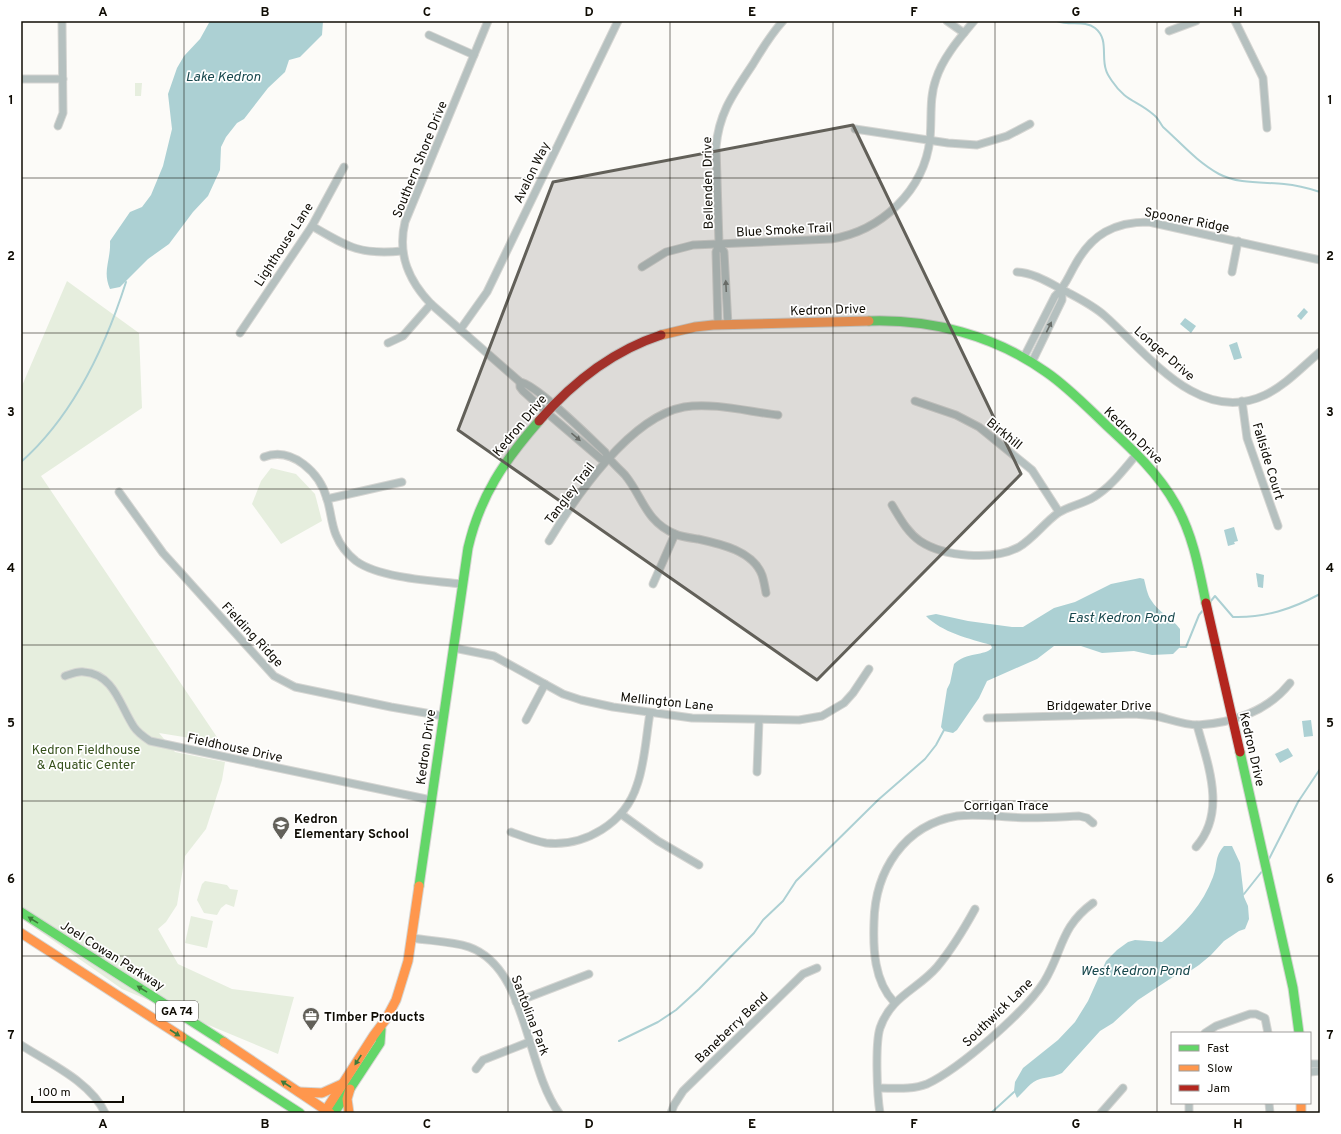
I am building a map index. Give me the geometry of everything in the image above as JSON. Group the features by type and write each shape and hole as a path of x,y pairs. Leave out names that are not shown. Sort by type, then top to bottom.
{"street":[{"name":"Southern Shore Drive","path":"488,21 405,222 402,234 402,252 413,283 431,304 520,382 527,384 553,404 605,452 609,460"},
{"name":"Avalon Way","path":"460,330 487,292 618,21"},
{"name":"Bellenden Drive","path":"723,325 716,252 720,244 716,147 721,120 728,102 737,87 767,41 783,21"},
{"path":"947,21 964,33"},
{"name":"Blue Smoke Trail","path":"642,267 666,252 693,245 830,239 857,233 890,213 913,185 921,170 930,140 932,95 943,61 974,21"},
{"path":"1169,31 1196,21"},
{"path":"1235,21 1263,78 1267,128"},
{"path":"58,126 63,112 62,22"},
{"path":"429,35 474,55"},
{"path":"21,79 62,79"},
{"path":"855,129 965,146 977,145 1002,138 1030,124"},
{"name":"Lighthouse Lane","path":"240,333 312,226 344,167"},
{"name":"Spooner Ridge","path":"1024,357 1055,296 1062,290 1078,258 1090,242 1104,232 1118,225 1133,222 1149,222 1320,260"},
{"path":"312,226 357,250 373,253 402,252"},
{"path":"1232,272 1238,241"},
{"name":"Longer Drive","path":"1017,272 1029,273 1062,290 1104,315 1184,388 1208,399 1242,401 1254,399 1276,389 1320,352"},
{"path":"1032,362 1062,300 1062,290"},
{"path":"388,342 403,336 431,304"},
{"name":"Kedron Drive","path":"329,1112 346,1086 374,1035 381,1029 402,982 412,938 462,584 471,534 485,491 508,457 546,412 587,373 630,347 672,332 695,327 869,320 923,322 966,332 1024,357 1032,362 1060,383 1150,466 1171,495 1186,523 1193,543 1293,988 1299,1032"},
{"name":"Southern Shore Drive","path":"520,382 520,387 523,391 546,412 601,459 609,460"},
{"name":"Birkhill","path":"915,401 956,415 979,427 1032,470 1059,512"},
{"name":"Fallside Court","path":"1242,401 1247,438 1278,526"},
{"name":"Tangley Trail","path":"549,541 570,507 609,460 633,434 645,424 665,413 685,407 721,408 778,415"},
{"path":"264,457 279,453 295,459 314,474 327,499 333,527 339,541 347,552 365,566 383,572 462,584"},
{"path":"892,505 908,530 927,546 949,552 983,556 1002,553 1020,546 1059,512 1095,496 1108,486 1137,454"},
{"path":"609,460 624,474 634,488 643,507 653,519 675,534 722,545 742,554 749,559 762,574 766,593"},
{"path":"327,499 402,482"},
{"name":"Fielding Ridge","path":"119,492 163,553 274,676 295,687 391,708 443,716"},
{"path":"653,584 675,534"},
{"name":"Mellington Lane","path":"454,648 494,656 563,694 597,704 686,718 799,720 822,716 844,703 853,693 869,669"},
{"name":"Fieldhouse Drive","path":"66,676 82,672 97,674 108,683 121,701 134,727 150,741 431,800"},
{"name":"Bridgewater Drive","path":"987,718 1135,714 1155,716 1197,725 1233,719 1268,705 1279,696 1290,683"},
{"path":"526,720 545,684"},
{"path":"511,832 546,842 579,841 602,830 621,814 634,794 639,781 650,713"},
{"path":"757,772 759,720"},
{"path":"1196,847 1206,834 1211,823 1214,807 1208,768 1197,725"},
{"path":"621,814 658,841 699,865"},
{"name":"Corrigan Trace","path":"894,1002 886,994 880,980 876,963 874,924 876,896 882,875 890,861 913,837 940,821 965,816 1026,818 1079,816 1087,818 1093,823"},
{"name":"Southwick Lane","path":"879,1088 912,1088 927,1084 977,1050 1036,992 1047,976 1072,922 1080,912 1093,903"},
{"path":"880,1113 878,1040 884,1018 894,1002 936,968 956,942 975,908"},
{"name":"Joel Cowan Parkway","path":"21,912 167,1004 329,1112"},
{"name":"GA 74","path":"21,933 228,1068 300,1113"},
{"name":"Santolina Park","path":"412,938 462,946 479,952 492,961 500,970 510,986 546,1090 559,1113"},
{"name":"Baneberry Bend","path":"671,1113 678,1098 701,1072 803,974 817,968"},
{"path":"516,1002 589,974"},
{"path":"1207,1032 1216,1026 1250,1014 1256,1014 1265,1018 1267,1031"},
{"path":"476,1069 483,1060 529,1042"},
{"path":"21,1045 86,1087 97,1099 105,1113"},
{"path":"228,1068 259,1080 310,1113"},
{"path":"239,1074 251,1087 291,1113"},
{"path":"298,1092 322,1093 346,1086 349,1113"},
{"path":"1101,1113 1123,1088"}],"highlighted area":[{"path":"853,125 1021,474 817,680 458,430 553,182"}],"green space":[{"path":"135,83 142,83 141,96 135,96"},
{"name":"Kedron Fieldhouse & Aquatic Center","path":"67,281 139,333 142,408 41,476 221,743 159,733 175,752 225,762 222,780 206,829 185,856 177,905 166,922 158,929 178,964 232,989 294,997 278,1054 122,989 21,918 21,388"},
{"path":"271,468 296,474 315,494 322,521 281,544 252,504 261,481"},
{"path":"205,881 227,885 230,889 238,890 234,907 226,904 221,908 217,915 204,913 197,900 202,884"},
{"path":"191,916 213,921 207,948 185,943"}],"water":[{"name":"Lake Kedron","path":"210,21 323,21 322,35 300,57 289,60 285,72 268,88 244,119 237,123 226,137 221,147 220,170 208,196 193,212 169,244 148,259 120,287 110,289 107,271 110,241 130,212 142,207 151,195 163,166 172,129 168,94 177,68 184,56 200,39"},
{"path":"1304,308 1308,312 1301,320 1297,316"},
{"path":"1185,318 1196,326 1191,333 1180,324"},
{"path":"1237,342 1242,358 1234,360 1229,345"},
{"path":"1234,527 1238,541 1234,542 1235,544 1228,546 1224,530"},
{"path":"1256,573 1264,575 1263,588 1258,587"},
{"name":"East Kedron Pond","path":"1140,578 1144,579 1148,595 1154,604 1180,629 1180,647 1173,654 1152,655 1134,651 1102,653 1081,646 1054,646 1037,659 987,681 979,698 957,730 953,733 944,731 941,727 947,689 950,683 954,664 959,660 985,652 992,648 991,645 948,631 932,622 926,616 936,614 968,621 1023,627 1054,608 1075,602 1111,584"},
{"path":"1311,720 1313,736 1304,737 1302,721"},
{"path":"1288,748 1293,756 1280,763 1275,754"},
{"name":"West Kedron Pond","path":"1224,846 1232,846 1240,863 1244,897 1248,906 1249,919 1245,929 1239,931 1224,941 1211,955 1190,971 1179,973 1138,1000 1113,1023 1100,1031 1062,1073 1037,1080 1017,1098 1014,1091 1015,1082 1023,1068 1058,1040 1075,1022 1088,1001 1106,961 1128,942 1135,940 1162,942 1178,928 1192,913 1204,896 1213,877 1217,857"}],"waterway":[{"path":"1057,21 1087,24 1095,28 1102,37 1106,71 1117,88 1127,97 1155,116 1163,127 1196,158 1211,169 1234,180 1293,185 1320,192"},
{"path":"21,462 57,423 86,379 98,356 118,307 126,282"},
{"path":"1210,602 1215,596 1233,617 1245,617 1278,612 1320,594"},
{"path":"1180,647 1186,647 1199,615 1204,609"},
{"path":"619,1041 658,1022 676,1010 699,989 754,933 763,920 783,901 796,881 878,800 925,759 936,745 944,730"},
{"path":"1268,861 1298,802 1320,769"},
{"path":"1244,894 1263,870"},
{"path":"991,1113 1014,1092"}],"traffic: fast":[{"path":"869,321 916,323 961,332 983,339 1026,359 1062,384 1136,453 1162,483 1176,505 1187,528 1198,565 1206,603"},
{"path":"419,886 468,548 479,512 495,480 515,450 539,421"},
{"path":"1240,752 1293,988 1299,1032"},
{"path":"21,912 224,1042"},
{"path":"334,1113 380,1043 381,1029"},
{"path":"182,1037 300,1113"}],"traffic: slow":[{"path":"661,335 695,327 713,325 869,321"},
{"path":"324,1113 374,1035 386,1019 396,1000 408,961 419,886"},
{"path":"21,933 182,1037"},
{"path":"224,1042 330,1113"},
{"path":"299,1092 322,1093 342,1084"},
{"path":"349,1113 347,1099 350,1089"},
{"path":"1301,1104 1301,1113"}],"traffic: jam":[{"path":"539,421 579,381 594,370 626,350 661,335"},
{"path":"1206,603 1240,752"}],"place":[{"name":"Kedron Elementary School","path":"281,840"},
{"name":"TImber Products","path":"311,1031"}]}
